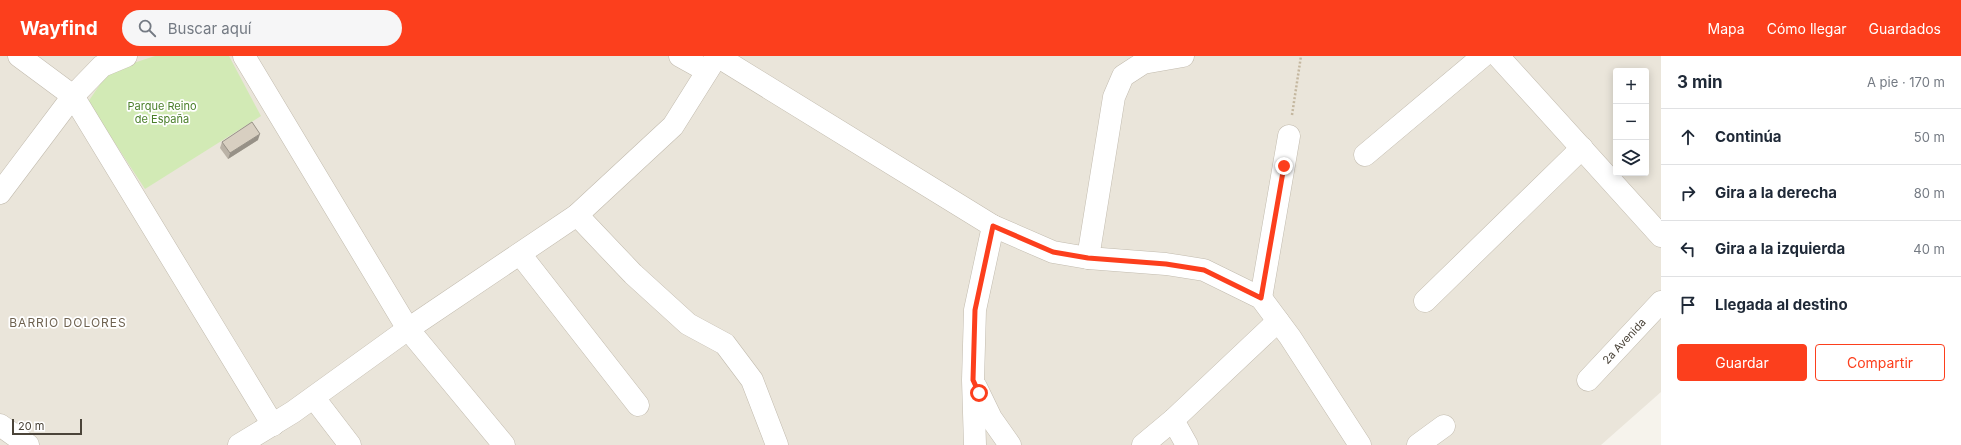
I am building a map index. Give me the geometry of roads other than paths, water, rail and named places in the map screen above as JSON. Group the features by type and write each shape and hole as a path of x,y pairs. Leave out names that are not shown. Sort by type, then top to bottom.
{"street":[{"path":"19,56 72,96 273,425"},
{"path":"0,193 72,96 102,66 126,56"},
{"path":"244,56 408,329 504,445"},
{"path":"680,56 714,61 993,226 1053,252 1088,258 1166,264 1204,270 1261,298 1278,321 1360,445"},
{"path":"1088,258 1114,97 1123,76 1143,63 1183,56"},
{"path":"1365,155 1483,56"},
{"path":"1498,56 1661,236"},
{"path":"239,445 314,398 408,329 577,215 673,126 714,61"},
{"path":"1261,298 1289,136"},
{"path":"1424,301 1582,148"},
{"path":"577,215 633,274 688,324 726,344 752,380 777,445"},
{"path":"975,445 973,380 975,310 993,226"},
{"path":"520,254 638,405"},
{"name":"2a Avenida","path":"1588,380 1661,302"},
{"path":"1143,445 1173,420 1278,321"},
{"path":"973,380 991,418 1010,445"},
{"path":"314,398 350,445"},
{"path":"1173,420 1187,445"},
{"path":"0,424 28,445"},
{"path":"1418,445 1444,426"}],"district":[{"name":"BARRIO DOLORES","path":"68,323"}],"park label":[{"name":"Parque Reino de España","path":"162,112"}]}
